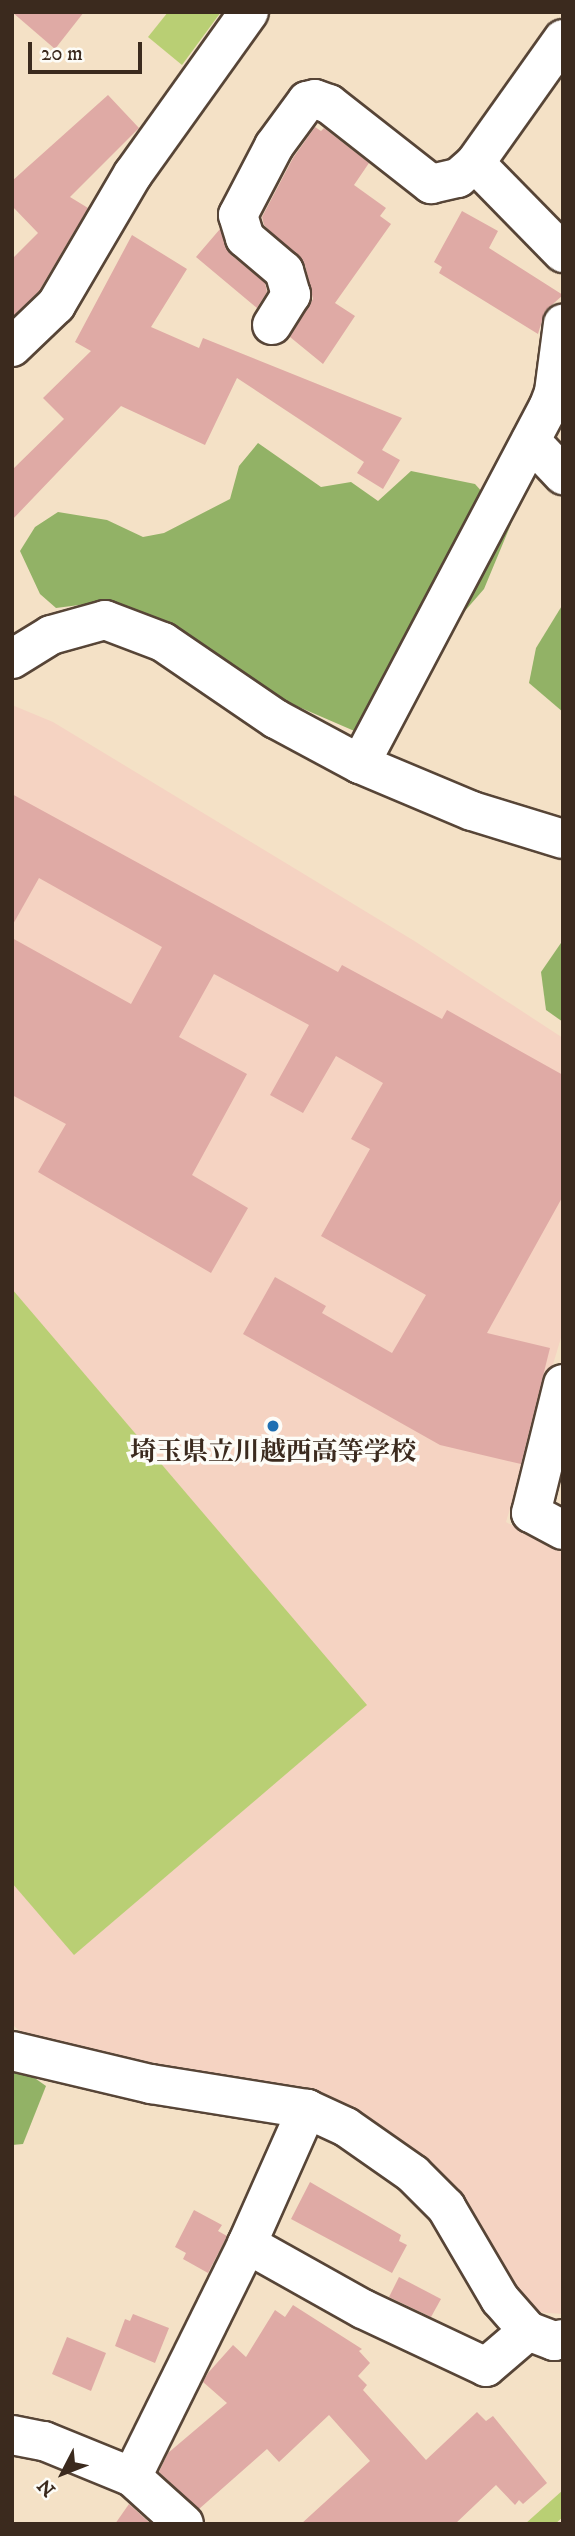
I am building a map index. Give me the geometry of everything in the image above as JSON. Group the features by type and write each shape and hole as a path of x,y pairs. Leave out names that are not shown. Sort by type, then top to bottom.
{"street":[{"path":"12,347 56,305 133,174 249,12"},
{"path":"272,325 291,295 284,271 245,238 238,215 274,146 307,101 315,99 330,104 431,184 458,178 475,163 563,39"},
{"path":"475,163 563,253"},
{"path":"360,764 531,441 554,392 563,324"},
{"path":"531,441 563,475"},
{"path":"12,659 51,635 105,620 163,642 276,719 360,764 472,811 563,839"},
{"path":"563,1384 531,1513 563,1530"},
{"path":"12,2051 151,2084 307,2109 346,2127 413,2174 446,2207 500,2299 545,2335 486,2367 363,2309 247,2244"},
{"path":"132,2477 247,2244 307,2109"},
{"path":"12,2435 44,2441 132,2477 184,2524"}],"shaded area":[{"name":"埼玉県立川越西高等学校","path":"12,705 53,722 416,942 563,1038 563,1331 506,1522 563,1553 563,2314 534,2312 442,2179 353,2111 262,2082 144,2066 23,2034 12,2024"}],"green space":[{"path":"168,12 221,12 182,65 148,37"},
{"path":"258,443 321,487 351,482 378,501 411,471 475,484 511,524 484,589 359,733 255,688 153,616 130,608 87,604 56,608 40,594 20,551 35,527 58,512 107,520 143,537 164,533 230,499 239,466"},
{"path":"563,604 563,712 529,683 536,648"},
{"path":"563,940 563,1022 546,1010 541,972"},
{"path":"12,1289 367,1705 74,1955 12,1883"},
{"path":"12,2062 46,2086 23,2144 12,2145"},
{"path":"563,2490 563,2517 555,2524 525,2524"}],"building":[{"path":"12,12 84,12 55,49"},
{"path":"108,95 139,128 70,197 88,208 39,291 12,317 12,259 38,233 12,206 12,181"},
{"path":"315,127 321,131 324,128 369,163 354,185 386,208 380,216 391,224 335,303 355,316 323,364 290,337 313,299 305,265 264,225 262,217 293,158"},
{"path":"462,211 498,231 489,248 563,295 545,311 538,334 439,273 442,267 434,262"},
{"path":"220,229 230,254 265,283 267,292 257,308 196,257"},
{"path":"132,235 187,269 151,327 199,348 203,338 402,418 382,450 400,460 383,489 357,473 364,462 237,378 205,445 121,406 12,520 12,470 64,419 43,398 91,351 75,342"},
{"path":"12,794 338,972 342,965 442,1019 447,1010 563,1075 563,1196 487,1333 550,1348 521,1464 440,1445 243,1334 275,1277 326,1306 322,1313 392,1353 426,1295 321,1236 370,1149 351,1139 383,1083 336,1056 303,1113 270,1095 309,1025 214,974 179,1037 247,1074 192,1175 248,1208 211,1273 38,1172 66,1124 12,1095 12,938 131,1004 162,947 39,878 12,926"},
{"path":"310,2182 401,2235 399,2241 407,2245 392,2273 291,2219"},
{"path":"194,2210 222,2225 218,2231 227,2236 208,2273 183,2259 186,2253 175,2247"},
{"path":"399,2277 441,2299 431,2317 389,2297"},
{"path":"293,2305 362,2349 359,2351 370,2363 358,2376 367,2385 363,2390 426,2460 477,2412 486,2421 493,2416 547,2483 523,2504 519,2500 515,2505 496,2485 455,2524 301,2524 370,2461 329,2415 279,2462 267,2449 199,2509 159,2472 168,2453 227,2403 203,2382 208,2373 233,2345 246,2357 275,2310 285,2317"},
{"path":"133,2314 169,2328 155,2363 115,2346 125,2319 130,2321"},
{"path":"67,2337 106,2353 91,2391 52,2374"},
{"path":"129,2504 151,2524 115,2524"}],"place":[{"name":"埼玉県立川越西高等学校","path":"273,1426"}]}
